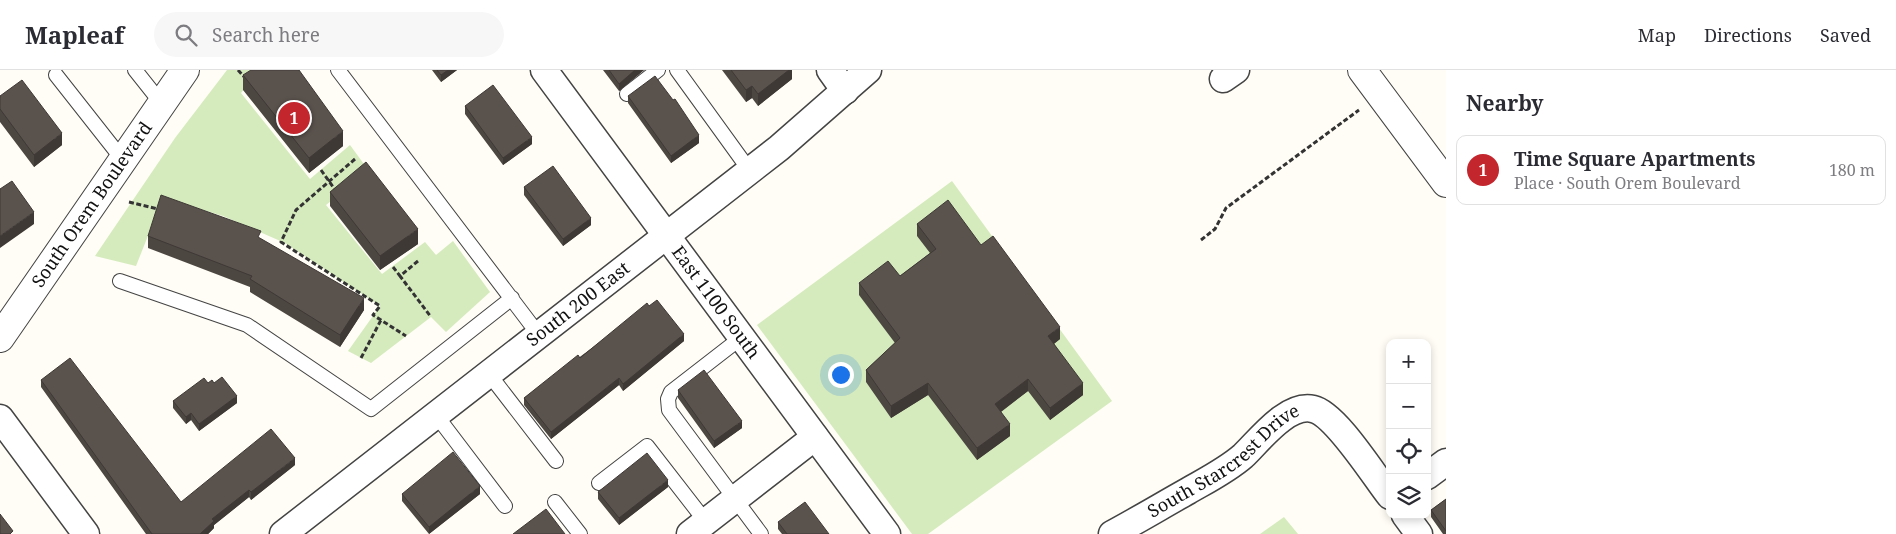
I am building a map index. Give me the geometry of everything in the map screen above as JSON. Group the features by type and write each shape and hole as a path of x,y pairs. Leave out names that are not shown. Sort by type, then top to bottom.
{"street":[{"name":"South Orem Boulevard","path":"0,338 185,70"},
{"name":"East 1100 South","path":"544,70 887,534"},
{"path":"830,70 845,91"},
{"name":"South 200 East","path":"283,534 750,171 868,70"},
{"path":"1362,70 1446,183"},
{"name":"South Starcrest Drive","path":"1112,534 1221,472 1241,457 1275,424 1288,414 1300,409 1312,408 1330,420 1386,491"},
{"path":"0,418 86,534"},
{"path":"706,527 736,499 815,437"},
{"path":"1430,474 1446,462"},
{"path":"1408,519 1419,534"}],"lane":[{"path":"135,70 162,104"},
{"path":"338,70 539,335"},
{"path":"627,94 658,70"},
{"path":"676,70 750,171"},
{"path":"56,75 123,160"},
{"path":"120,281 247,325 372,409 512,298"},
{"path":"742,337 671,392 668,399 669,410 761,534"},
{"path":"489,374 556,461"},
{"path":"436,415 505,506"},
{"path":"599,483 647,446 706,527"},
{"path":"555,502 580,534"}],"path":[{"path":"238,70 249,84"},
{"path":"1201,240 1215,228 1226,208 1359,110"},
{"path":"278,249 296,210 328,180 355,159"},
{"path":"321,170 341,197"},
{"path":"129,202 158,210 160,204"},
{"path":"281,242 380,306 374,315 406,336"},
{"path":"400,276 418,261"},
{"path":"393,266 432,317"},
{"path":"361,358 381,320"}],"green space":[{"path":"227,70 255,70 249,83 241,93 310,179 350,145 369,171 326,205 382,274 425,242 436,255 453,241 490,292 446,332 431,317 371,363 348,351 380,306 285,243 223,216 163,198 136,266 95,256 175,138"},
{"path":"952,181 1112,401 928,534 912,534 757,325"},
{"path":"1284,517 1298,534 1260,534"}],"building":[{"path":"251,70 299,70 343,131 309,158 243,75"},
{"path":"437,70 448,70 441,75"},
{"path":"609,70 635,70 619,84"},
{"path":"731,70 789,70 758,94 752,86 746,90"},
{"path":"655,76 673,100 675,99 699,135 671,156 628,96"},
{"path":"22,80 62,133 34,155 0,109 0,96"},
{"path":"493,85 532,137 503,158 465,106"},
{"path":"366,162 418,229 380,256 330,192"},
{"path":"553,166 591,218 563,239 524,187"},
{"path":"12,181 34,212 0,236 0,189"},
{"path":"161,195 261,231 258,237 364,298 340,335 250,279 252,276 148,236"},
{"path":"948,200 981,245 993,236 1060,327 1048,336 1083,383 1050,408 1028,379 995,404 1010,424 977,448 928,383 891,406 866,370 900,338 859,283 888,261 900,276 936,249 917,224"},
{"path":"657,300 684,334 623,384 619,378 551,432 524,398 578,355 580,358 647,303 649,306"},
{"path":"70,358 181,502 271,429 295,458 212,519 214,521 200,534 152,534 41,380"},
{"path":"704,370 742,421 714,441 678,390"},
{"path":"222,377 237,396 199,424 191,413 186,417 173,401 204,378 208,383 212,380 214,383"},
{"path":"453,452 480,486 429,527 402,494"},
{"path":"647,453 668,480 619,518 598,492"},
{"path":"1446,499 1446,531 1431,510"},
{"path":"805,502 829,534 787,534 778,522"},
{"path":"546,509 565,534 513,534"},
{"path":"0,514 13,531 10,534 0,534"}],"place":[{"name":"Time Square Apartments","path":"294,118"}]}
